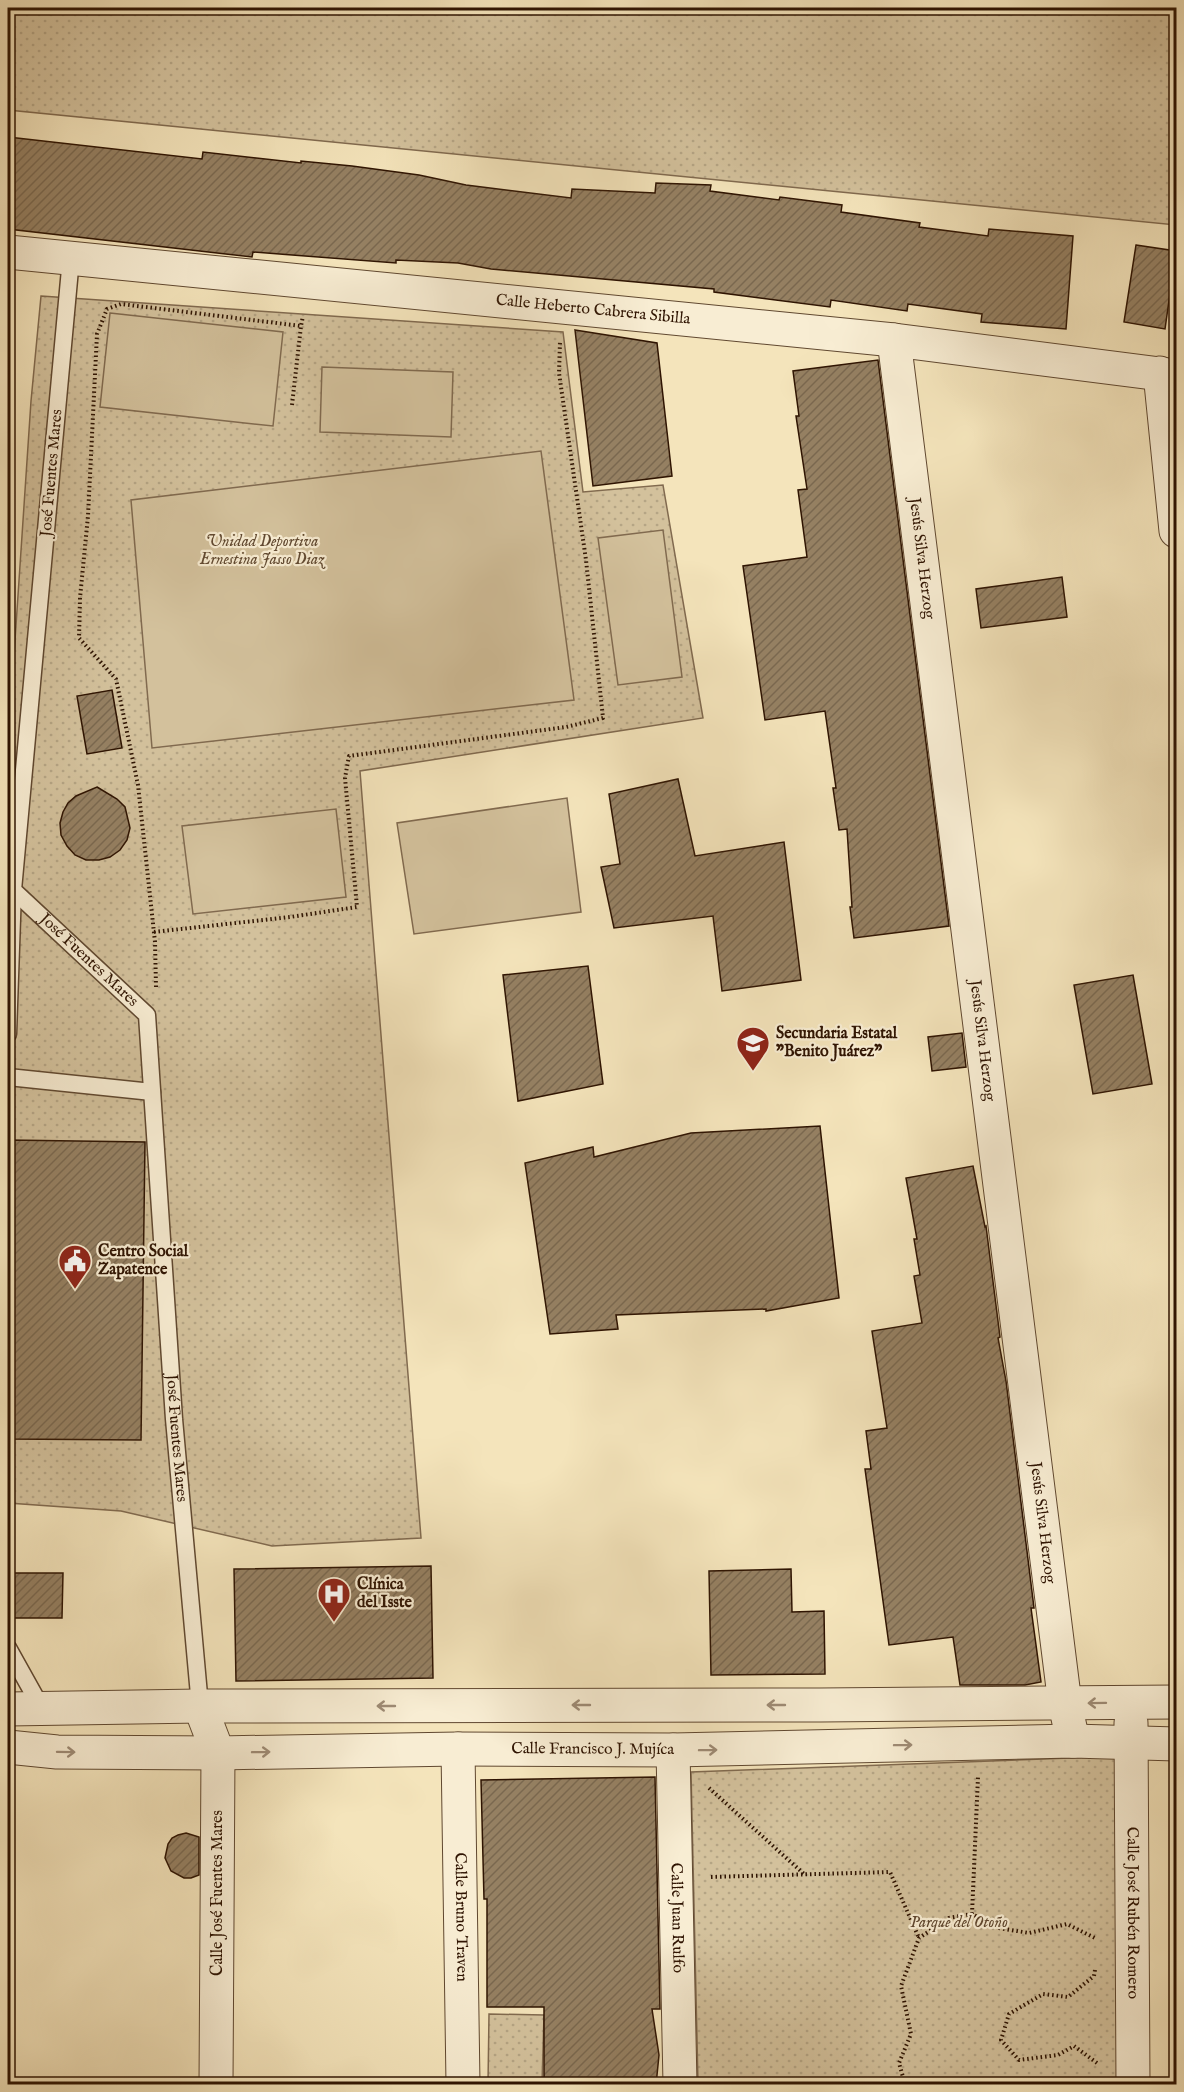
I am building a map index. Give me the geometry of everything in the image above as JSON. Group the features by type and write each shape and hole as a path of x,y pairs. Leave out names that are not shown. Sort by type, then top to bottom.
{"street":[{"name":"Calle Heberto Cabrera Sibilla","path":"8,252 894,340 1168,374"},
{"name":"Jesús Silva Herzog","path":"894,340 1065,1704 1073,1741"},
{"path":"1168,374 1176,531"},
{"path":"8,1709 200,1706 1176,1702"},
{"name":"Calle José Rubén Romero","path":"1132,1703 1133,2085"},
{"path":"820,1705 822,1747"},
{"name":"Calle José Fuentes Mares","path":"200,1706 218,1753 216,2085"},
{"name":"Calle Francisco J. Mujíca","path":"8,1747 57,1752 218,1753 458,1749 673,1750 1073,1741 1176,1744"},
{"name":"Calle Bruno Traven","path":"458,1749 463,2085"},
{"name":"Calle Juan Rulfo","path":"673,1750 680,2085"}],"lane":[{"name":"José Fuentes Mares","path":"71,258 13,890 147,1016 174,1419 200,1706"},
{"path":"8,1034 13,890"},
{"path":"8,1077 152,1092"},
{"path":"8,1648 42,1709"}],"path":[{"path":"292,405 301,326 309,282"},
{"path":"157,991 154,932 138,785 116,679 79,638 97,334 107,309 121,304 301,326"},
{"path":"154,932 357,907 345,778 349,756 566,727 603,718 586,560 559,374 560,307"},
{"path":"972,1914 979,1743"},
{"path":"673,1750 691,1772 804,1874"},
{"path":"676,1877 890,1872 919,1938"},
{"path":"905,2085 899,2063 911,2034 901,1986 919,1938 949,1917 972,1914 999,1928 1029,1933 1067,1924 1098,1940 1097,1949"},
{"path":"1095,1967 1094,1976 1068,1997 1043,1994 1009,2014 1001,2040 1018,2060 1058,2055 1074,2046 1103,2067"}],"green space":[{"path":"8,8 1176,8 1176,225 8,110"},
{"name":"Unidad Deportiva Ernestina Jasso Diaz","path":"41,296 563,332 583,492 663,485 703,718 360,771 421,1538 272,1546 121,1511 8,1503 8,745 31,401"},
{"path":"110,313 283,332 273,426 100,407"},
{"path":"322,367 453,372 451,437 320,432"},
{"path":"541,451 574,700 152,748 131,500"},
{"path":"663,530 682,677 618,685 598,538"},
{"path":"567,798 581,912 414,934 397,823"},
{"path":"336,809 346,897 193,914 182,826"},
{"name":"Parque del Otoño","path":"1124,1756 1125,2084 698,2084 691,1772"},
{"path":"489,2014 544,2015 542,2084 488,2084"}],"building":[{"path":"8,137 202,159 203,152 352,166 419,175 466,185 571,198 572,189 655,193 656,183 711,185 710,191 842,205 841,212 920,223 919,227 988,236 989,229 1073,236 1066,329 981,322 982,314 908,304 907,311 831,300 830,307 714,292 714,289 491,269 458,263 396,260 396,263 253,252 252,257 8,229"},
{"path":"1136,245 1176,251 1165,329 1124,322"},
{"path":"575,330 657,343 672,476 593,486"},
{"path":"878,360 949,926 854,938 850,907 852,907 847,829 839,830 833,788 836,788 825,711 765,720 743,566 807,557 798,490 807,489 796,416 799,416 793,371"},
{"path":"1062,577 1067,617 981,628 976,589"},
{"path":"112,690 122,748 87,754 77,696"},
{"path":"678,779 695,856 784,842 801,980 722,991 713,916 614,928 601,867 620,864 609,794"},
{"path":"97,787 117,799 125,807 130,828 127,840 120,850 110,857 86,860 75,855 67,846 61,835 60,823 68,803 76,796"},
{"path":"588,966 603,1084 518,1101 503,975"},
{"path":"1133,975 1152,1084 1093,1094 1074,985"},
{"path":"962,1033 966,1067 932,1071 928,1037"},
{"path":"820,1126 839,1298 766,1311 766,1309 616,1315 618,1329 550,1334 525,1163 593,1147 594,1157 691,1133"},
{"name":"Centro Social Zapatence","path":"8,1140 145,1142 141,1440 8,1439"},
{"path":"973,1166 986,1226 1000,1337 998,1338 1006,1381 1034,1608 1031,1608 1041,1682 1025,1685 960,1685 953,1637 889,1645 865,1469 871,1469 866,1431 887,1428 872,1331 922,1323 914,1276 920,1275 914,1239 917,1239 906,1178"},
{"name":"Clínica del Isste","path":"431,1566 433,1678 236,1681 234,1569"},
{"path":"791,1569 792,1612 824,1611 825,1674 711,1675 709,1571"},
{"path":"8,1573 63,1573 62,1618 8,1618"},
{"path":"655,1777 660,2009 652,2009 659,2055 656,2085 544,2085 544,2007 487,2007 487,1899 484,1899 481,1780"},
{"path":"186,1833 199,1837 199,1875 191,1878 184,1878 171,1871 165,1858 172,1838"}],"place":[{"name":"Secundaria Estatal \"Benito Juárez\"","path":"753,1072"},
{"name":"Centro Social Zapatence","path":"75,1290"},
{"name":"Clínica del Isste","path":"334,1623"}]}
